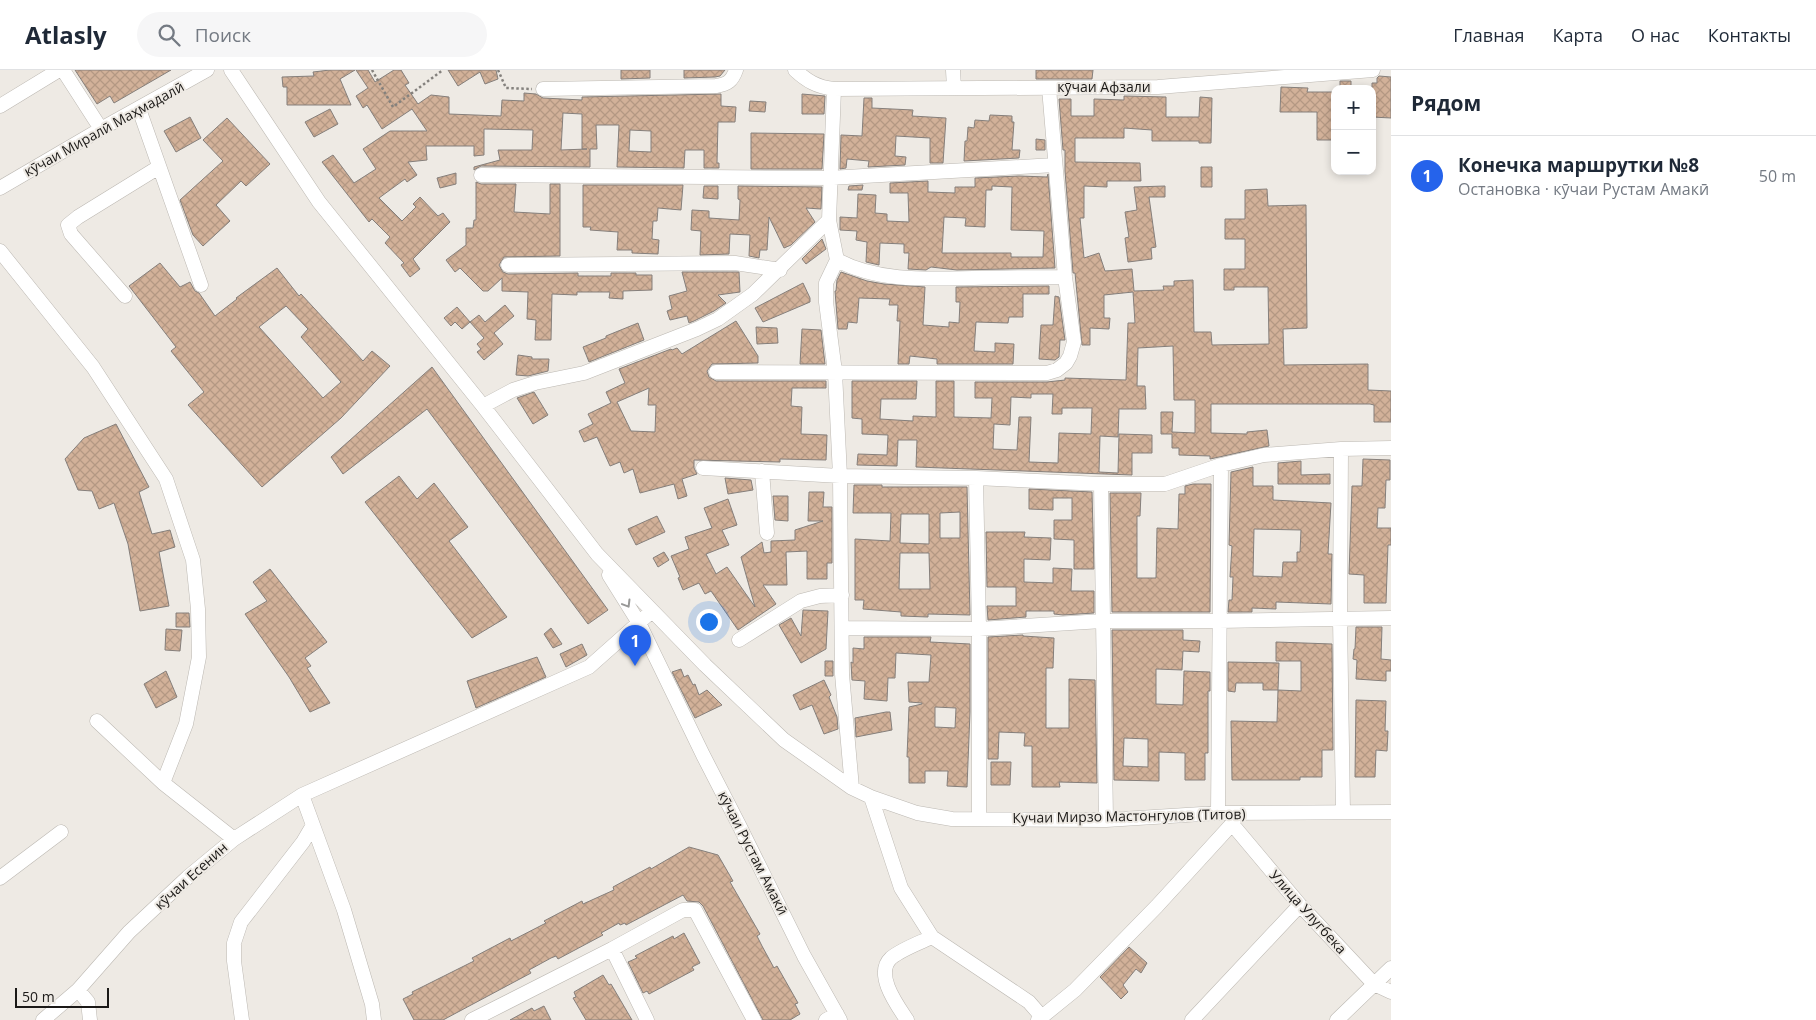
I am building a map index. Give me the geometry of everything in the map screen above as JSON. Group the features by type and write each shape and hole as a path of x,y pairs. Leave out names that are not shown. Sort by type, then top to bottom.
{"street":[{"path":"0,106 59,70"},
{"path":"63,70 101,129"},
{"name":"кӯчаи Миралӣ Маҳмадалӣ","path":"0,188 207,70"},
{"path":"231,70 319,202 483,406 596,554"},
{"path":"543,89 716,86 727,84 733,79 736,70"},
{"name":"кӯчаи Афзали","path":"795,70 810,83 834,89 1158,87 1373,70"},
{"path":"953,70 954,88"},
{"path":"716,372 1046,373 1057,370 1066,363 1074,342 1065,276 1049,88"},
{"path":"834,89 829,220 837,260 826,283 826,302 834,372 840,476 842,674 852,788"},
{"path":"139,109 201,285"},
{"path":"481,175 830,178 1055,165"},
{"path":"125,296 71,234 68,225 159,167"},
{"path":"483,406 513,390 535,383 584,373 718,319 753,294 780,270 829,220"},
{"path":"0,251 93,366 166,480 193,560 198,609 199,657 186,724 163,784"},
{"path":"837,260 852,268 874,274 922,279 1065,276"},
{"path":"508,265 735,263 780,270"},
{"path":"703,468 840,476 976,478 1101,484 1165,484 1221,465 1264,455 1341,449 1391,448"},
{"path":"1341,449 1340,618 1343,812"},
{"path":"1218,813 1221,465"},
{"path":"762,471 767,533"},
{"path":"976,478 979,629 979,820"},
{"path":"1101,484 1106,820"},
{"name":"Кучаи Мирзо Мастонгулов (Титов)","path":"596,554 711,671 784,740 852,788 916,813 952,819 979,820 1106,820 1218,813 1235,819 1343,812 1391,812"},
{"name":"кӯчаи Рустам Амакӣ","path":"596,554 639,624 835,1018"},
{"path":"739,640 801,601 820,596 842,595"},
{"name":"кӯчаи Есенин","path":"43,1020 78,990 130,932 188,877 234,839 302,795 589,668 652,611"},
{"path":"842,628 979,629 1102,621 1391,618"},
{"path":"97,720 163,784 234,839"},
{"path":"302,795 344,910 372,1004 374,1020"},
{"path":"871,797 901,888 932,936 1029,1002 1040,1018 1076,990 1157,906 1235,819"},
{"name":"Улица Улугбека","path":"1235,819 1300,905 1374,984 1391,992"},
{"path":"242,1020 234,943 241,922 303,842 313,825"},
{"path":"0,878 62,832"},
{"path":"1192,1020 1300,905"},
{"path":"472,1020 612,949 683,910 695,910 754,1020"},
{"path":"907,1020 884,981 886,964 892,957 932,936"},
{"path":"612,949 647,1020"},
{"path":"1337,1020 1391,968"},
{"path":"78,990 88,1002 90,1020"}],"path":[{"path":"372,70 393,107 443,70"},
{"path":"498,70 506,88 543,89"}],"building":[{"path":"75,70 171,70 114,103 110,96 97,104"},
{"path":"355,70 340,79 351,105 287,105 287,87 283,87 282,77 314,76 313,72"},
{"path":"356,70 368,70 375,82 394,70 401,70 409,83 405,85 418,104 431,95 449,97 449,114 501,116 502,100 524,101 524,93 536,94 543,98 582,100 582,97 721,94 721,106 736,107 735,122 718,122 717,163 719,163 719,168 704,168 704,150 685,150 684,168 617,167 619,125 596,125 597,149 590,149 590,167 481,166 474,170 474,167 500,160 498,150 532,150 533,130 484,129 484,155 474,156 474,146 426,146 427,160 408,162 417,175 407,182 405,179 379,198 402,221 416,207 413,204 420,197 438,216 443,213 450,222 413,259 420,269 410,277 401,265 404,263 385,243 390,237 372,219 369,222 322,162 333,155 354,183 376,169 363,149 390,131 427,131 412,109 382,129 367,105 363,108 356,96 368,88","holes":["563,113 582,114 582,149 587,149 561,150","630,130 651,131 651,152 629,151"]},
{"path":"448,70 496,70 498,79 485,84 480,72 458,86"},
{"path":"621,70 650,70 650,78 621,79"},
{"path":"684,70 725,70 720,76 715,77 684,78"},
{"path":"1036,70 1093,70 1092,79 1036,79"},
{"path":"1379,76 1391,77 1391,118 1376,117 1376,85 1372,85 1372,83 1377,83"},
{"path":"1340,81 1351,81 1351,85 1340,85"},
{"path":"1281,87 1308,88 1307,92 1331,92 1331,140 1317,140 1317,112 1280,112"},
{"path":"802,94 825,96 824,114 802,114"},
{"path":"1124,96 1166,97 1166,117 1199,117 1200,97 1212,98 1211,143 1199,143 1199,141 1152,141 1152,130 1124,128 1124,138 1075,138 1075,162 1140,163 1141,181 1107,181 1107,187 1084,186 1084,218 1080,218 1084,258 1099,253 1105,271 1132,269 1134,291 1164,290 1163,286 1174,286 1174,281 1193,280 1194,332 1211,332 1212,345 1269,344 1268,287 1234,287 1234,290 1224,290 1224,269 1245,269 1245,239 1225,239 1225,219 1245,219 1245,190 1267,189 1268,206 1306,205 1307,328 1283,329 1284,365 1368,364 1368,390 1391,391 1391,422 1374,422 1374,405 1370,404 1211,404 1211,433 1247,434 1247,432 1267,430 1269,446 1210,459 1210,456 1179,455 1179,448 1172,448 1172,434 1161,434 1161,412 1173,412 1172,432 1195,433 1195,400 1174,400 1173,346 1138,348 1137,386 1145,386 1146,409 1119,409 1118,437 1100,436 1099,472 1118,473 1119,434 1152,435 1152,453 1132,453 1132,475 916,467 917,440 898,440 897,466 857,465 858,454 887,455 888,435 862,434 862,419 852,418 852,381 917,381 916,399 881,399 880,419 913,421 913,416 936,417 936,381 954,381 954,417 991,418 992,398 975,398 975,382 1047,382 1065,380 1065,378 1126,380 1128,323 1135,323 1133,292 1104,295 1104,318 1110,318 1109,329 1090,328 1090,345 1082,345 1075,273 1073,273 1065,150 1063,150 1059,99 1071,99 1071,116 1094,116 1094,99 1124,100","holes":["1031,394 1053,394 1052,414 1062,414 1062,408 1092,408 1091,434 1059,433 1058,463 1029,462 1031,417 1019,417 1017,450 993,449 994,424 1010,425 1011,397 1031,398"]},
{"path":"864,98 872,98 872,108 913,110 912,116 946,118 943,163 930,163 930,138 896,136 895,156 906,157 905,165 868,167 869,161 847,159 846,168 840,169 841,135 862,136"},
{"path":"750,101 766,102 765,112 749,111"},
{"path":"330,109 338,124 314,137 305,122"},
{"path":"990,115 1012,116 1012,122 1014,122 1012,150 1020,150 1019,158 964,161 968,127 974,128 975,120 989,121"},
{"path":"190,117 201,138 176,152 164,131"},
{"path":"227,118 270,164 246,186 241,181 216,205 230,221 203,246 193,235 180,200 223,161 203,140"},
{"path":"751,133 824,134 822,169 751,169"},
{"path":"1036,139 1045,140 1045,150 1036,150"},
{"path":"1201,167 1212,167 1212,187 1201,187"},
{"path":"456,173 456,184 440,188 437,178"},
{"path":"1048,174 1055,268 957,270 931,267 926,270 908,269 909,253 904,253 904,244 880,243 879,265 866,262 867,242 856,240 857,231 840,230 840,217 857,218 858,194 876,195 875,213 887,214 887,221 909,222 908,193 890,193 890,183 928,181 928,192 955,193 955,187 975,187 975,178 1047,177","holes":["992,186 1012,187 1011,230 1044,231 1043,257 1011,257 1011,253 942,253 944,217 966,218 965,226 985,227 986,190 992,190"]},
{"path":"476,182 481,184 516,184 514,212 550,214 550,184 560,184 560,256 504,257 499,265 503,272 508,274 578,273 578,276 611,276 611,273 636,273 636,275 652,275 652,290 623,291 623,299 609,298 610,292 577,292 577,295 552,294 551,340 535,340 536,320 527,319 528,292 502,291 502,278 488,291 483,291 460,268 455,272 446,260 466,245 466,228 473,228 474,220 476,220"},
{"path":"583,185 683,185 681,210 658,208 657,221 653,221 652,239 659,240 658,254 632,253 632,250 617,250 618,232 590,230 591,227 583,227"},
{"path":"863,185 862,190 848,190 849,186"},
{"path":"704,186 718,186 718,199 703,198"},
{"path":"738,186 822,187 821,209 806,208 815,222 791,245 784,248 769,217 767,250 760,250 759,258 749,256 750,235 730,234 729,254 700,255 701,231 691,230 692,210 709,211 709,218 739,220 740,200 738,199"},
{"path":"1165,186 1165,197 1149,197 1156,247 1151,248 1152,259 1128,262 1125,238 1129,237 1125,212 1137,210 1134,187"},
{"path":"822,239 826,249 806,264 802,259"},
{"path":"160,263 180,287 190,282 215,316 277,268 299,296 301,294 363,361 372,351 390,366 341,418 262,487 188,405 204,392 171,351 176,347 129,286","holes":["286,306 308,329 301,337 341,382 323,398 259,327"]},
{"path":"682,272 739,272 740,292 718,295 726,303 689,323 687,316 670,320 667,311 672,309 669,296 687,291"},
{"path":"841,272 867,281 925,287 923,325 949,327 949,322 959,323 960,302 956,302 956,287 1049,286 1049,294 1023,294 1023,317 1009,317 1008,323 976,322 974,351 995,352 995,343 1014,344 1013,364 937,364 937,359 910,356 909,364 898,364 900,321 897,321 898,305 889,305 890,299 859,298 857,323 848,322 847,329 838,329 835,291"},
{"path":"803,283 810,302 763,322 755,308"},
{"path":"1055,296 1059,297 1065,340 1060,340 1059,357 1055,360 1039,359 1041,325 1053,325"},
{"path":"505,305 514,316 494,333 503,344 484,360 477,352 481,349 477,344 484,338 470,322 479,315 485,322"},
{"path":"457,307 470,322 462,329 455,322 451,326 444,318"},
{"path":"736,321 758,356 758,363 712,364 707,371 709,377 716,381 826,381 826,388 792,388 791,406 802,407 801,434 827,435 826,460 780,459 780,462 694,460 694,468 697,474 682,479 687,496 678,499 674,484 640,493 633,469 624,473 620,462 610,466 597,437 584,442 579,431 593,424 588,414 611,403 606,392 625,383 619,369 671,349 677,348 682,354","holes":["649,388 648,405 656,405 655,432 631,431 617,402"]},
{"path":"638,323 644,340 589,362 583,347"},
{"path":"756,327 777,328 778,343 757,344"},
{"path":"802,329 821,330 825,364 800,364"},
{"path":"518,355 532,357 532,359 549,359 548,371 528,376 516,375"},
{"path":"432,367 608,610 588,624 427,409 343,474 331,457"},
{"path":"534,392 548,415 533,424 517,398"},
{"path":"116,424 149,487 139,492 152,534 170,530 175,547 159,552 169,606 140,611 128,544 114,503 99,509 92,491 78,490 65,459 84,438"},
{"path":"1363,459 1390,460 1390,480 1386,480 1385,508 1378,508 1377,528 1391,528 1391,545 1388,545 1386,603 1364,603 1364,575 1349,574 1352,486 1362,486"},
{"path":"1301,461 1301,475 1330,474 1330,484 1278,484 1278,463"},
{"path":"1253,467 1253,486 1273,486 1273,500 1331,503 1328,554 1332,554 1331,604 1276,602 1276,609 1252,608 1252,612 1228,612 1229,600 1232,600 1233,577 1230,577 1232,546 1229,545 1231,472","holes":["1254,529 1301,530 1300,552 1297,552 1297,562 1283,562 1282,577 1253,576"]},
{"path":"399,476 417,499 434,483 468,527 449,541 507,617 472,638 365,502"},
{"path":"725,478 751,480 753,490 728,494"},
{"path":"1211,484 1210,612 1112,612 1110,493 1141,493 1140,516 1137,516 1137,578 1156,578 1157,528 1178,529 1179,494 1185,494 1185,486"},
{"path":"854,485 882,485 882,487 967,487 970,615 928,614 928,617 901,616 901,612 863,609 864,600 855,600 855,539 890,541 891,513 853,513","holes":["960,512 960,538 940,538 940,513","901,514 929,514 929,544 900,543","900,553 929,553 930,589 899,589"]},
{"path":"1029,489 1092,492 1094,569 1074,569 1074,540 1054,539 1054,520 1072,520 1072,498 1053,498 1053,510 1029,509"},
{"path":"809,492 824,492 823,507 832,507 832,563 827,563 827,579 807,579 807,551 786,552 787,585 763,585 776,604 738,630 711,591 705,594 699,583 683,590 671,556 689,549 685,537 712,528 704,508 728,499 737,525 722,530 729,545 706,554 716,574 727,567 755,607 741,557 762,542 764,553 771,552 771,541 795,540 795,530 823,521 808,521"},
{"path":"773,496 788,496 788,521 775,520"},
{"path":"657,516 665,532 636,545 628,529"},
{"path":"986,532 1025,532 1024,537 1051,538 1050,560 1024,559 1024,582 1053,583 1053,568 1072,569 1071,591 1094,591 1094,613 1063,615 1054,614 1054,611 1026,611 1026,617 988,620 987,606 1016,606 1016,587 987,587"},
{"path":"664,552 669,560 658,567 653,558"},
{"path":"270,569 327,642 305,658 311,666 307,668 330,703 310,712 289,677 245,614 267,601 253,582"},
{"path":"803,610 828,611 826,649 801,663 779,625 791,618 801,636"},
{"path":"176,613 189,613 190,627 176,627"},
{"path":"1356,627 1382,627 1381,659 1391,660 1391,671 1386,671 1386,681 1356,679 1357,660 1353,659"},
{"path":"551,628 562,644 553,648 544,634"},
{"path":"166,629 182,630 180,651 165,650"},
{"path":"1112,630 1183,630 1183,640 1200,641 1199,652 1183,651 1182,670 1156,669 1156,704 1183,705 1184,671 1210,672 1210,691 1208,691 1208,753 1205,753 1205,780 1185,780 1185,753 1159,752 1159,781 1114,780","holes":["1124,738 1148,739 1148,767 1123,766"]},
{"path":"1023,635 1054,638 1053,668 1046,668 1046,728 1069,728 1069,679 1095,680 1097,783 1059,782 1060,787 1032,787 1032,746 1024,746 1025,733 999,732 998,759 988,759 988,637"},
{"path":"864,637 931,637 930,642 970,644 967,787 947,786 948,771 925,771 925,783 909,783 909,757 907,757 909,707 922,703 909,702 908,682 929,682 931,655 896,653 895,678 888,678 887,701 864,699 865,681 852,680 851,662 853,663 853,648 864,649","holes":["935,707 956,708 955,728 935,727"]},
{"path":"1276,642 1332,644 1333,750 1322,750 1322,777 1300,777 1300,780 1232,780 1231,721 1277,722 1278,690 1301,691 1301,661 1276,661"},
{"path":"582,644 587,655 566,667 560,654"},
{"path":"537,657 546,677 476,708 467,681"},
{"path":"825,661 833,661 833,676 825,676"},
{"path":"1228,662 1279,663 1278,690 1263,690 1263,683 1236,683 1235,692 1228,691"},
{"path":"681,669 684,677 688,675 693,685 695,684 699,695 707,690 722,705 695,718 672,672"},
{"path":"166,671 177,697 156,708 144,684"},
{"path":"824,680 831,695 829,697 837,717 838,729 824,734 812,705 800,710 793,695"},
{"path":"1356,700 1386,701 1385,731 1388,731 1387,751 1376,750 1375,777 1355,777"},
{"path":"890,712 892,730 856,737 855,718"},
{"path":"991,762 1011,762 1010,785 991,785"},
{"path":"689,847 718,855 733,881 730,882 760,934 757,936 762,946 774,968 777,966 798,1003 795,1004 800,1014 790,1020 763,1020 703,906 699,902 687,901 683,895 626,925 625,923 620,925 619,923 601,933 603,935 558,959 556,956 551,958 529,970 531,973 443,1020 414,1020 403,999 413,994 412,992 474,961 472,958 510,938 511,941 546,923 544,921 582,901 583,904 614,890 613,887 650,867 651,869"},
{"path":"684,933 700,963 692,967 694,970 649,994 647,991 643,993 628,962 637,958 635,956 673,936 674,939"},
{"path":"1129,947 1147,963 1141,973 1136,969 1123,985 1128,992 1121,999 1100,977"},
{"path":"603,975 609,985 611,984 632,1020 586,1020 573,998 576,997 574,992"},
{"path":"544,1006 551,1020 510,1020 532,1008 534,1011"}],"place":[{"name":"Конечка маршрутки №8","path":"635,666"}]}
